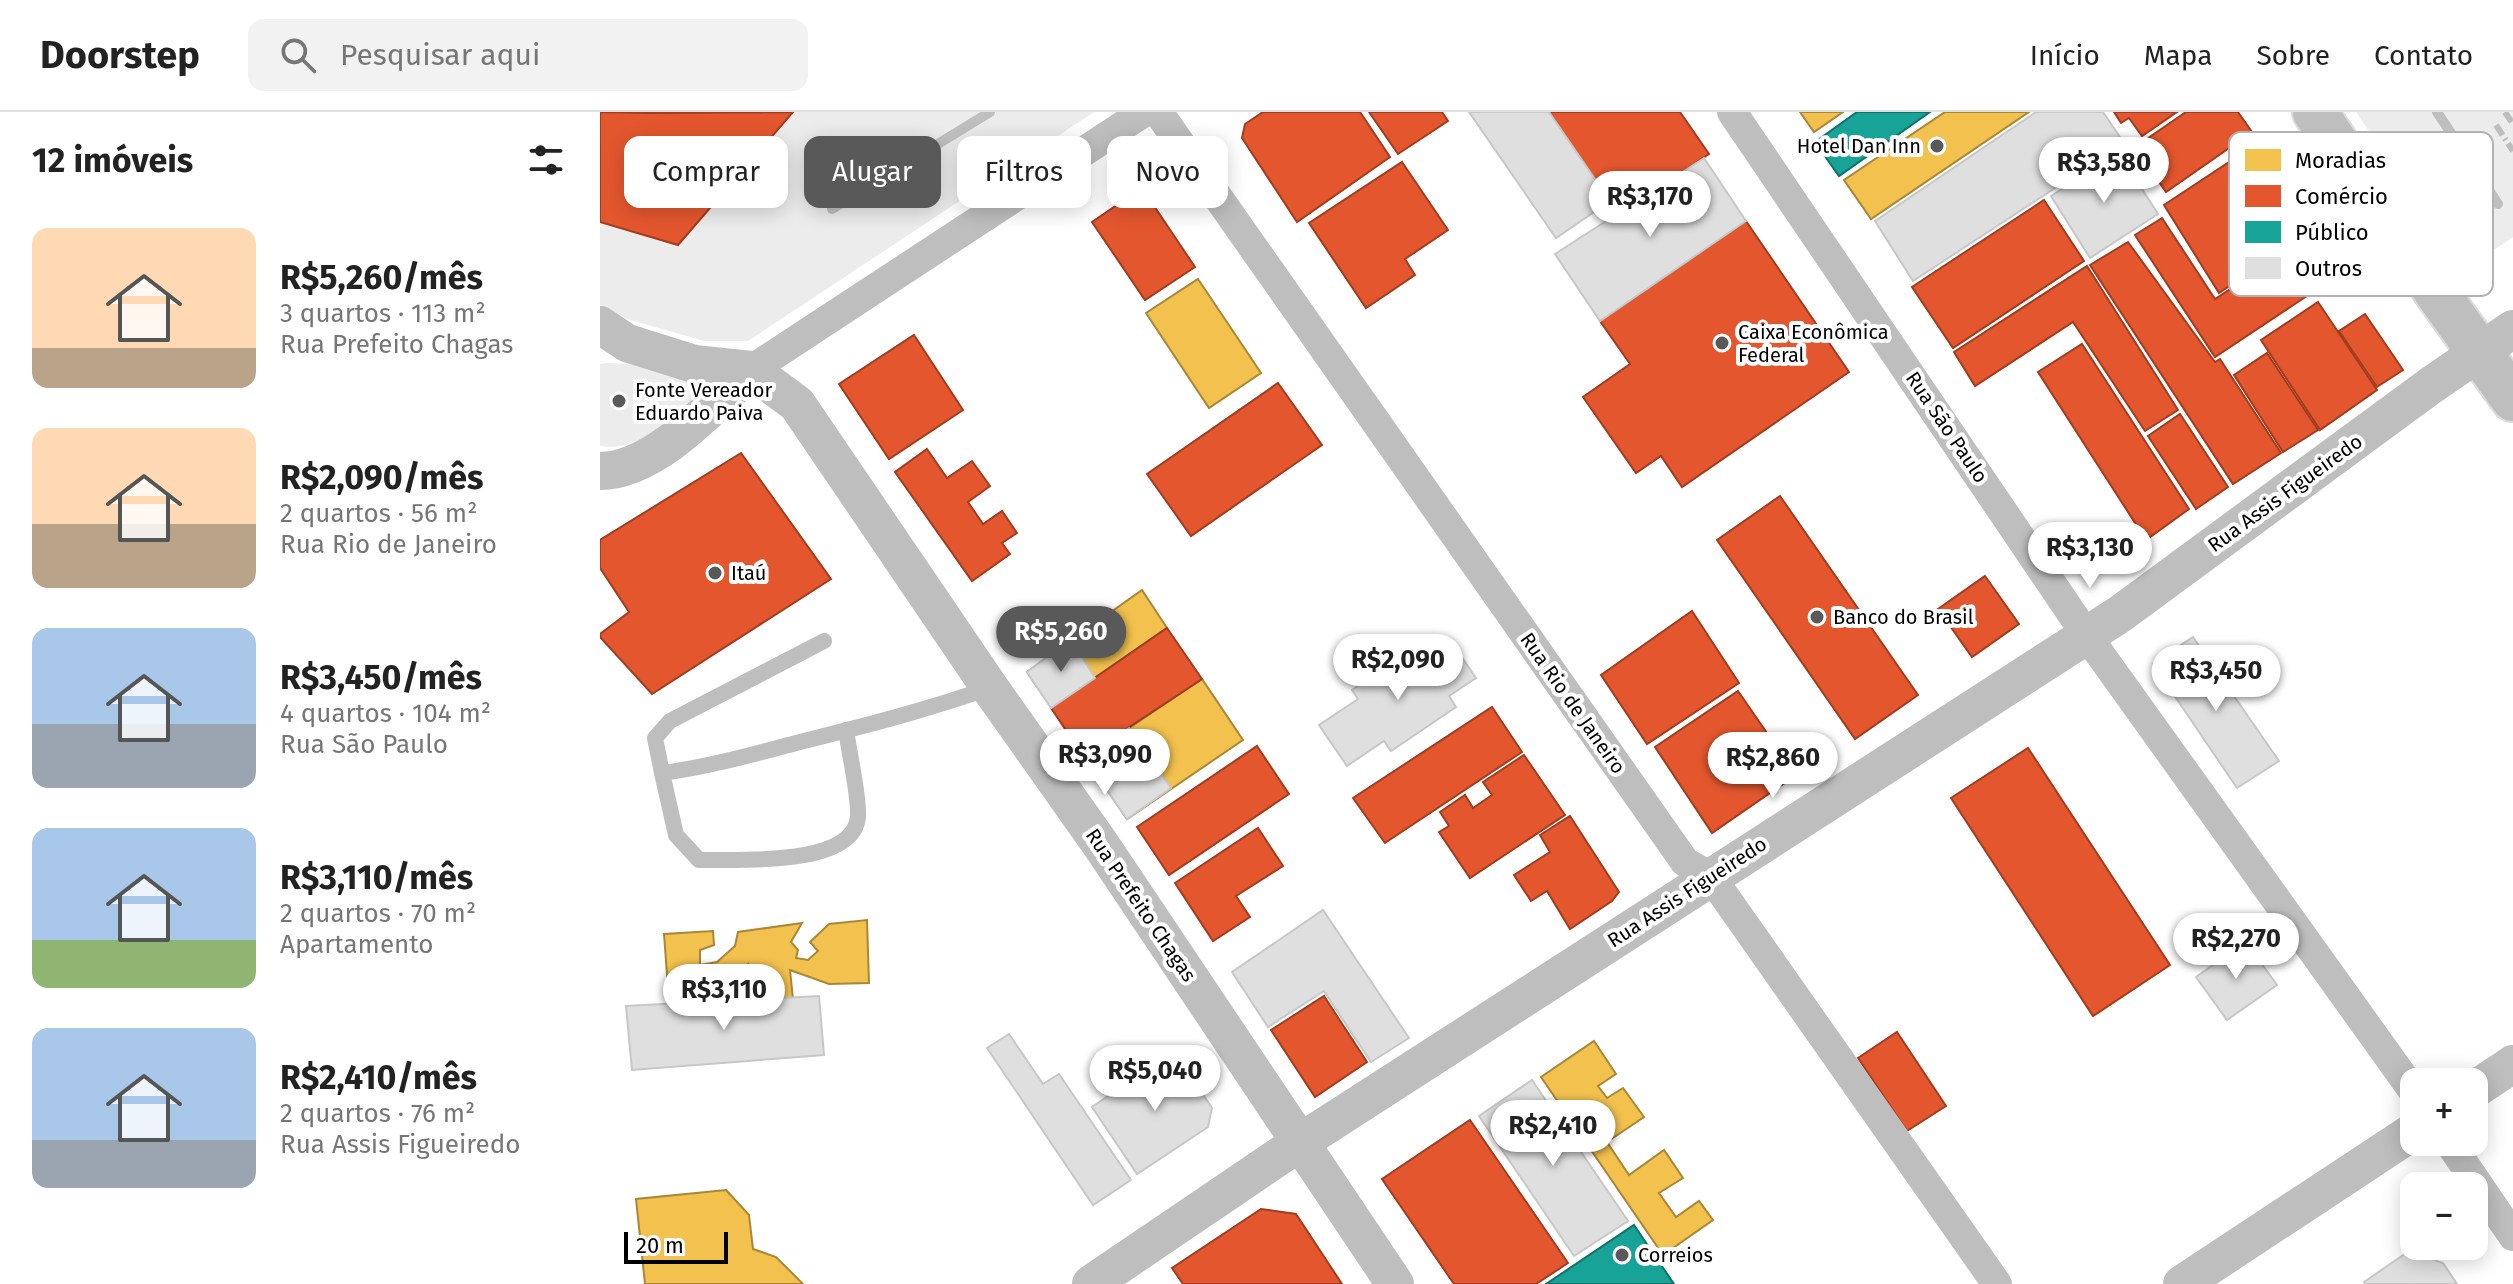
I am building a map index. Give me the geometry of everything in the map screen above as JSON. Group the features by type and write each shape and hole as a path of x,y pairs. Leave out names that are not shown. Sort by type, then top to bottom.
{"main road":[{"path":"2315,112 2331,132"},
{"path":"2461,296 2496,340 2513,399"}],"street":[{"path":"600,471 633,463 668,444 751,370 1144,112"},
{"name":"Rua Rio de Janeiro","path":"1158,112 1685,862 1711,877 1997,1284"},
{"name":"Rua São Paulo","path":"1732,112 2087,636 2400,1072"},
{"path":"609,339 694,364 751,370"},
{"name":"Rua Assis Figueiredo","path":"1091,1284 1299,1143 2087,636 2496,340"},
{"name":"Rua Prefeito Chagas","path":"751,370 797,404 1101,845 1395,1284"},
{"path":"2488,1081 2513,1064"},
{"path":"2182,1284 2400,1140"},
{"path":"2459,1156 2513,1236"}],"lane":[{"path":"824,641 670,721 655,738 676,835 699,860 807,856 845,842 858,818 846,730"},
{"path":"662,773 694,769 846,730 941,705 990,688"}],"shaded area":[{"path":"600,112 1094,112 1058,136 957,136 957,203 748,341 704,341 627,319 600,305"},
{"path":"2356,112 2513,112 2513,237 2493,250 2493,132 2370,132"},
{"path":"600,364 657,370 705,387 671,419 644,438 615,447 600,446"}],"building: Moradias":[{"name":"Hotel Dan Inn","path":"1800,112 1843,112 1814,132"},
{"name":"Hotel Dan Inn","path":"1945,112 2029,112 1871,219 1844,180"},
{"path":"1198,279 1261,373 1209,408 1146,313"},
{"path":"1142,590 1167,628 1095,678 1129,728 1202,679 1243,740 1127,819 1027,672"},
{"path":"867,920 869,983 829,984 790,970 793,999 752,1002 748,964 711,999 669,1002 664,934 713,931 714,945 700,950 700,965 717,962 735,946 738,932 802,923 791,942 798,950 796,958 808,960 818,951 810,942 829,924"},
{"path":"1594,1041 1616,1074 1598,1086 1607,1098 1623,1088 1644,1117 1607,1142 1629,1175 1664,1150 1683,1178 1659,1193 1676,1217 1699,1201 1713,1220 1663,1255 1541,1077"},
{"path":"726,1190 749,1215 753,1249 776,1257 803,1284 645,1284 636,1199"}],"building: Comércio":[{"path":"600,112 793,112 772,136 624,136 624,208 710,208 678,245 600,222"},
{"path":"1263,112 1360,112 1390,157 1297,222 1242,138 1245,124"},
{"path":"1369,112 1442,112 1448,121 1398,154"},
{"path":"1549,112 1680,112 1709,154 1618,214"},
{"path":"2114,112 2177,112 2142,136 2129,118 2121,123"},
{"path":"2186,112 2238,112 2252,132 2229,132 2229,148 2166,192 2135,147"},
{"path":"1402,162 1448,230 1405,259 1415,275 1366,308 1309,223"},
{"path":"2229,162 2229,286 2219,293 2164,205"},
{"path":"2044,200 2084,261 1953,348 1912,287"},
{"path":"1113,208 1155,208 1195,267 1145,300 1092,222"},
{"path":"2162,218 2215,299 2229,290 2229,296 2307,296 2215,357 2135,235"},
{"name":"Caixa Econômica Federal","path":"1746,221 1849,372 1682,487 1661,456 1636,473 1583,397 1630,364 1600,321"},
{"path":"2128,242 2215,362 2220,359 2281,453 2233,484 2090,265"},
{"path":"2087,266 2178,410 2145,431 2073,322 1975,386 1954,352"},
{"path":"2318,302 2377,390 2320,430 2261,340"},
{"path":"2365,314 2403,370 2377,387 2339,331"},
{"path":"914,335 963,410 889,459 839,384"},
{"path":"2082,344 2189,509 2146,540 2038,372"},
{"path":"2267,353 2318,430 2283,452 2234,375"},
{"path":"1278,383 1322,445 1191,536 1147,474"},
{"path":"2180,414 2228,487 2196,509 2148,436"},
{"path":"927,449 947,478 972,461 990,486 968,502 983,524 1002,511 1017,533 1002,543 1010,554 972,581 895,472"},
{"name":"Itaú","path":"741,453 831,579 652,694 600,637 629,612 600,568 600,540"},
{"name":"Banco do Brasil","path":"1780,496 1918,695 1855,739 1717,540"},
{"path":"1985,576 2019,624 1972,657 1938,609"},
{"path":"1692,611 1739,683 1647,744 1601,675"},
{"path":"1167,628 1202,679 1084,757 1051,708"},
{"path":"1738,691 1796,775 1712,833 1655,747"},
{"path":"1492,707 1522,752 1385,843 1353,798"},
{"path":"1257,746 1289,794 1169,875 1137,827"},
{"path":"2028,748 2170,965 2093,1016 1951,798"},
{"path":"1524,755 1565,815 1470,878 1439,832 1449,826 1440,812 1465,795 1473,808 1492,795 1483,782"},
{"path":"1570,816 1619,892 1612,901 1570,929 1547,891 1531,901 1514,875 1550,852 1540,835"},
{"path":"1258,828 1283,866 1236,896 1250,917 1213,941 1175,883"},
{"path":"1324,996 1367,1062 1315,1097 1271,1030"},
{"path":"1897,1032 1946,1106 1907,1131 1858,1058"},
{"path":"1470,1120 1568,1263 1536,1284 1454,1284 1382,1179"},
{"path":"1261,1209 1296,1214 1342,1284 1183,1284 1172,1268"}],"building: Público":[{"path":"1857,112 1930,112 1839,176 1815,142"},
{"name":"Correios","path":"1634,1225 1674,1284 1546,1284"}],"building: Outros":[{"path":"1469,112 1549,112 1610,201 1556,238"},
{"path":"2036,112 2103,112 2124,143 1913,281 1875,221"},
{"path":"2119,153 2158,214 2090,258 2051,196"},
{"path":"1704,158 1746,221 1600,321 1555,254"},
{"path":"2193,637 2279,761 2237,788 2153,664"},
{"path":"1071,639 1095,678 1051,708 1027,672"},
{"path":"1450,640 1476,678 1449,696 1456,707 1391,751 1384,741 1347,766 1319,725 1358,699 1352,690 1415,647 1423,659"},
{"path":"1129,728 1171,788 1127,819 1084,757"},
{"path":"1323,910 1409,1038 1371,1062 1324,991 1268,1027 1232,972"},
{"path":"2246,942 2277,985 2227,1020 2196,977"},
{"path":"819,996 824,1055 632,1070 626,1006"},
{"path":"1009,1034 1043,1084 1059,1074 1131,1180 1093,1205 987,1048"},
{"path":"1174,1051 1212,1108 1208,1127 1137,1174 1092,1107"},
{"path":"1532,1080 1628,1221 1574,1256 1479,1116"},
{"path":"2400,1257 2400,1260 2434,1260 2443,1263 2457,1284 2365,1284"}],"waterway":[{"path":"832,209 990,112"},
{"path":"2437,112 2450,132"},
{"path":"2493,196 2498,204"}],"railway":[{"path":"2505,112 2513,124"},
{"path":"2496,125 2513,151"}],"place":[{"name":"Hotel Dan Inn","path":"1937,146"},
{"name":"Caixa Econômica Federal","path":"1722,343"},
{"name":"Fonte Vereador Eduardo Paiva","path":"619,401"},
{"name":"Itaú","path":"715,573"},
{"name":"Banco do Brasil","path":"1817,617"},
{"name":"Correios","path":"1622,1255"}]}
